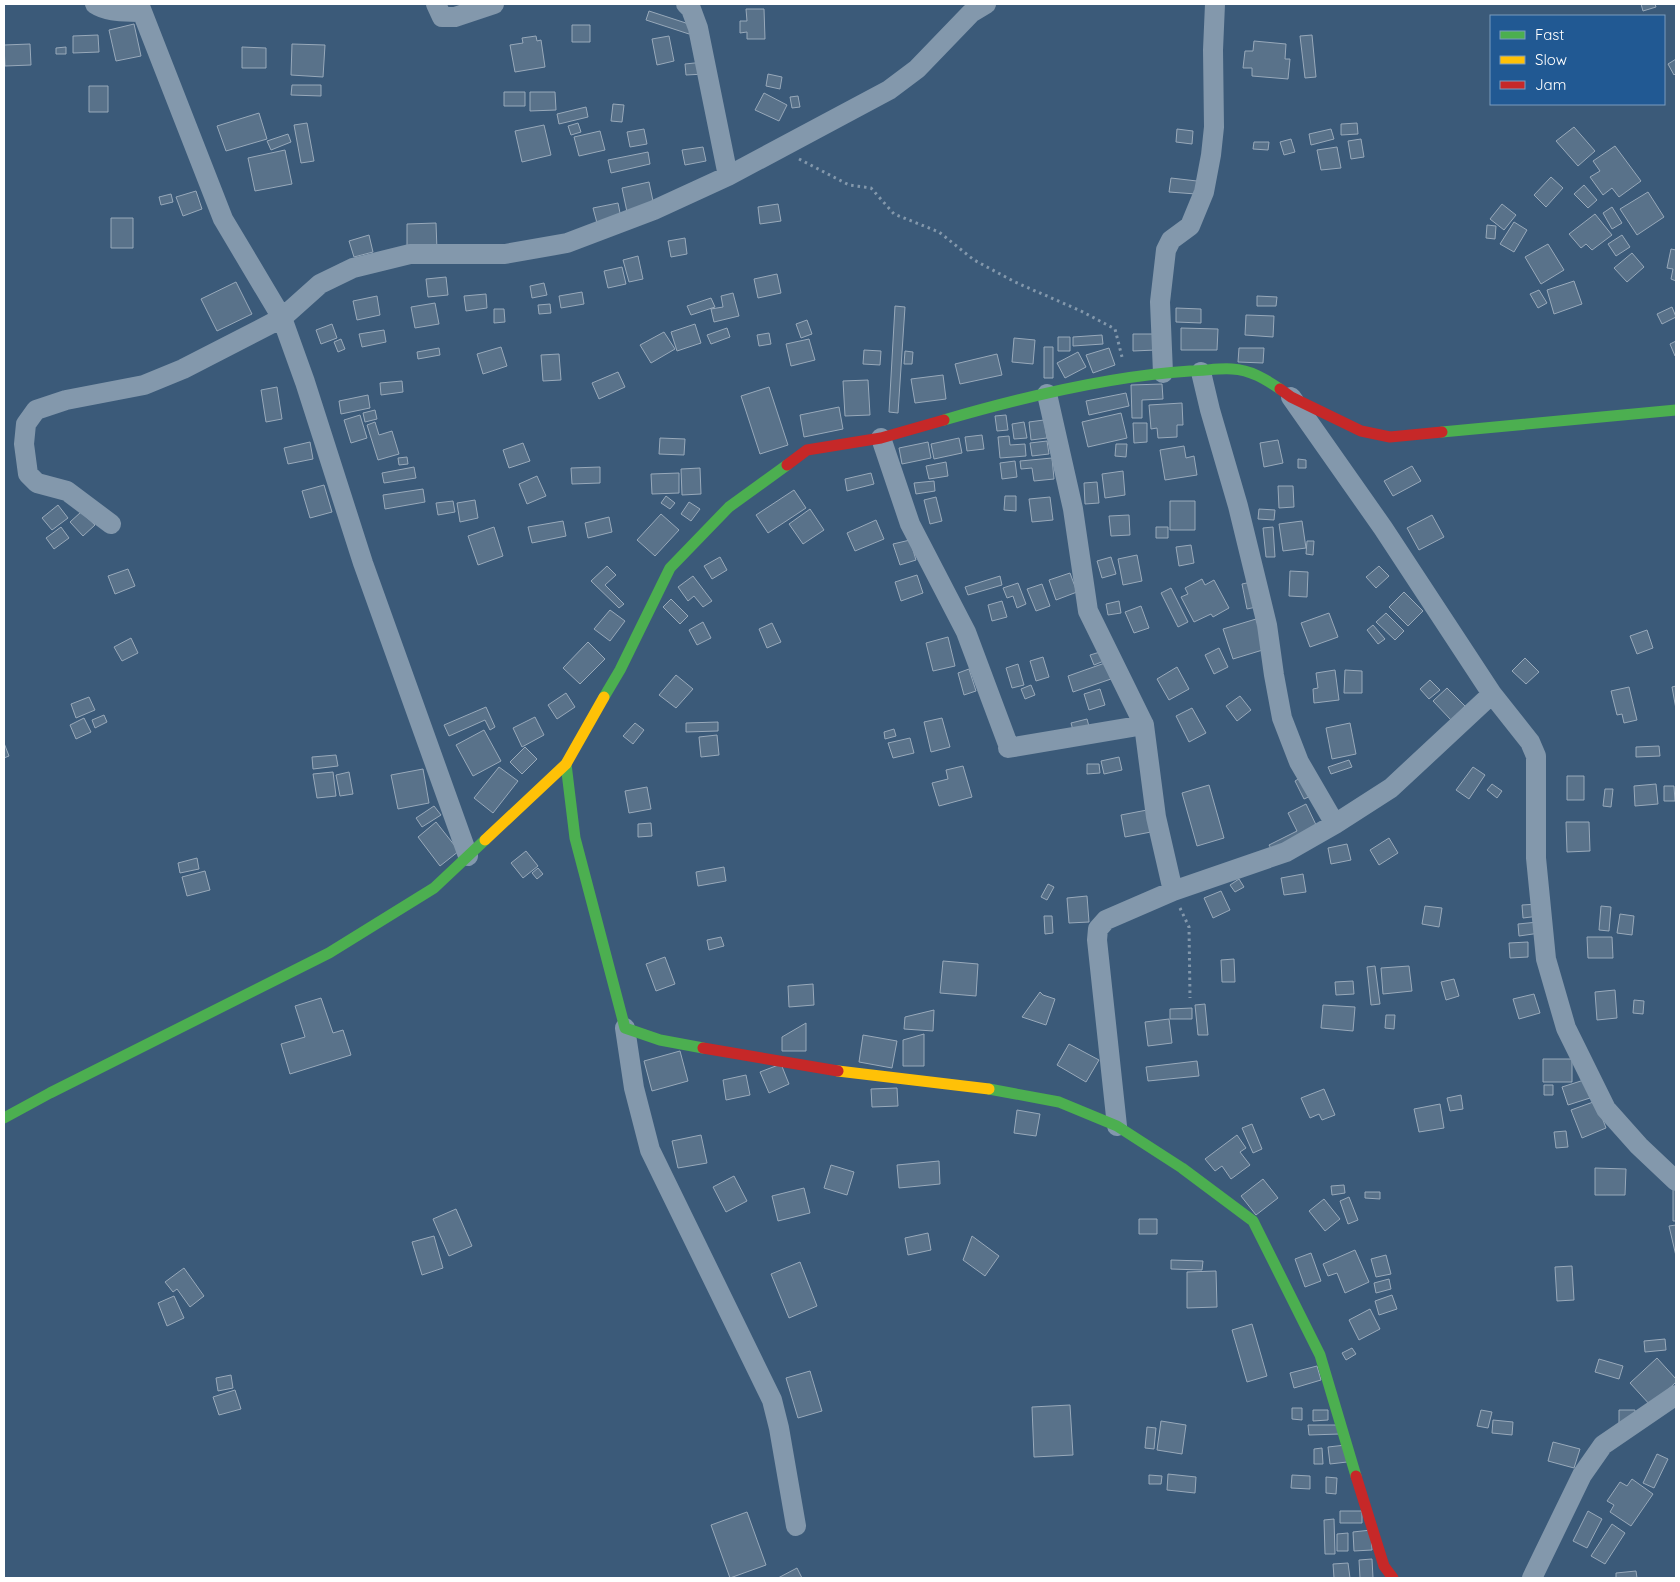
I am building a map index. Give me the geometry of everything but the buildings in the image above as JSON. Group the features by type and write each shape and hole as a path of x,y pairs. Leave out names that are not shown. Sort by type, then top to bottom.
{"street":[{"path":"95,4 114,11 140,8 223,219 282,318 305,382 363,563 468,856"},
{"path":"436,4 442,17 455,17 494,4"},
{"path":"686,4 691,9 698,28 728,176"},
{"path":"111,524 67,491 37,483 28,474 24,444 26,424 36,410 66,400 144,385 183,369 282,318 320,284 353,268 410,254 505,254 567,243 654,210 728,176 889,90 917,69 971,13 986,4"},
{"path":"1163,373 1160,302 1166,250 1171,240 1190,226 1204,192 1211,156 1214,127 1213,50 1215,4"},
{"path":"4,1118 329,953 434,888 566,764 620,670 670,568 729,507 807,450 881,438 1006,402 1127,378 1163,373 1232,369 1259,375 1290,397 1361,431 1390,437 1676,410"},
{"path":"1201,372 1238,506 1267,625 1282,718 1298,762 1335,824"},
{"path":"1047,394 1073,509 1088,611 1144,725 1156,817 1173,891"},
{"path":"1290,397 1383,528 1492,694 1530,742 1536,756 1536,858 1546,959 1566,1028 1606,1110 1639,1146 1676,1181"},
{"path":"881,438 910,524 966,632 1008,748 1144,725"},
{"path":"1117,1126 1097,940 1098,930 1106,920 1173,891 1286,852 1335,824 1392,788 1492,694"},
{"path":"566,764 575,838 626,1028 634,1088 650,1150 772,1400 780,1428 796,1526"},
{"path":"626,1028 660,1040 836,1071 1011,1092 1059,1102 1117,1126 1182,1168 1253,1221 1320,1355 1370,1525 1384,1566 1393,1578"},
{"path":"1532,1578 1582,1475 1603,1445 1676,1395"}],"path":[{"path":"779,149 849,185 871,188 894,214 938,232 974,260 1115,329 1127,378"},
{"path":"1173,891 1189,927 1190,998"}],"traffic: fast":[{"path":"944,420 1004,403 1066,389 1159,374 1232,369 1258,376 1280,389"},
{"path":"1442,432 1676,410"},
{"path":"604,697 620,670 670,568 729,507 787,465"},
{"path":"566,764 575,838 625,1028 660,1040 703,1048"},
{"path":"4,1118 329,953 434,888 485,840"},
{"path":"989,1089 1059,1102 1117,1126 1182,1168 1253,1221 1320,1355 1356,1476"}],"traffic: slow":[{"path":"485,840 566,764 604,697"},
{"path":"838,1071 989,1089"}],"traffic: jam":[{"path":"1280,389 1291,397 1361,431 1390,437 1442,432"},
{"path":"787,465 807,450 881,438 944,420"},
{"path":"703,1048 838,1071"},
{"path":"1356,1476 1384,1566 1393,1578"}]}
